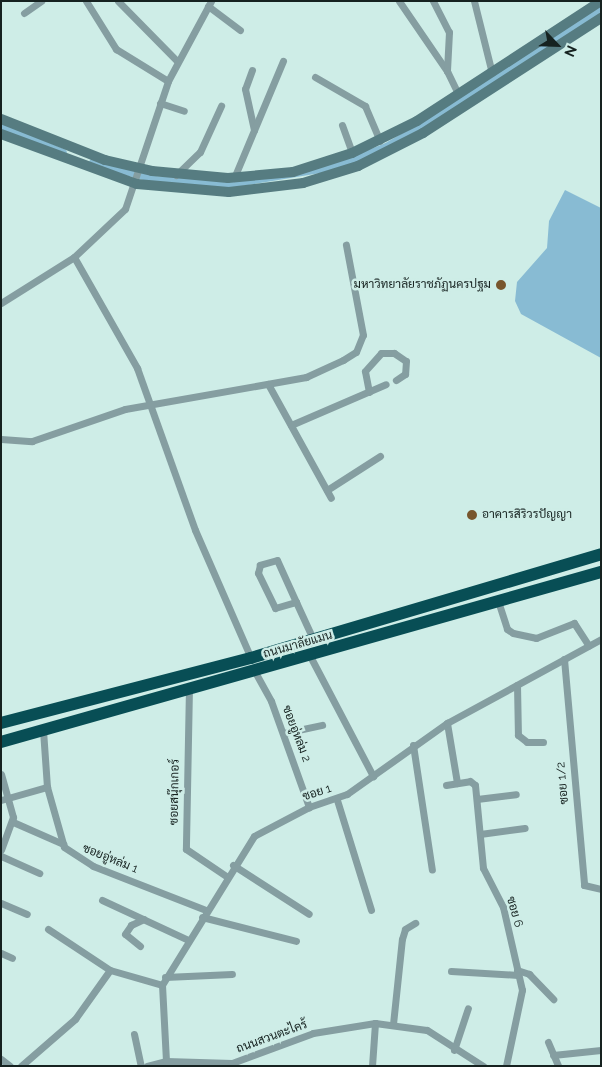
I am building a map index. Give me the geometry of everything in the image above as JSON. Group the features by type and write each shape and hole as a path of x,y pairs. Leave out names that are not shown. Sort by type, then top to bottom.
{"highway":[{"name":"ถนนมาลัยแมน","path":"1,723 251,658 601,554"},
{"name":"ถนนมาลัยแมน","path":"1,742 189,687 255,672 601,572"},
{"path":"251,658 255,672"}],"street":[{"path":"24,13 41,1"},
{"path":"86,1 116,49 168,81"},
{"path":"118,1 177,61"},
{"path":"399,1 447,71 458,94"},
{"path":"433,1 449,32 447,71"},
{"path":"474,1 492,73"},
{"path":"1,119 105,160 140,170 176,175 234,178 293,172 352,153 380,141 492,73 601,2"},
{"path":"1,303 74,257 118,217 137,183 168,81 177,61 210,4 240,30"},
{"path":"1,134 137,183 229,192 303,183 358,166 423,134 601,18"},
{"path":"234,178 283,61"},
{"path":"252,70 245,89 254,130"},
{"path":"315,76 365,106 380,141"},
{"path":"160,103 184,111"},
{"path":"176,175 200,152 221,106"},
{"path":"342,125 352,153"},
{"path":"1,439 32,441 125,409 153,407 311,375 343,360 361,344 363,329 346,244"},
{"path":"74,257 119,333 153,407 195,530 251,658"},
{"path":"369,392 366,371 382,353 394,353 406,361 405,374 396,380"},
{"path":"268,384 331,498"},
{"path":"291,425 386,384"},
{"path":"327,490 380,456"},
{"path":"296,602 276,608 258,573 260,565 279,562 313,639"},
{"path":"498,601 507,629 513,634 536,638 574,623 589,646"},
{"name":"ซอย 1","path":"163,981 186,939 204,914 233,865 254,836 309,807 337,800 447,723 601,639"},
{"path":"310,656 373,776"},
{"name":"ซอย 1/2","path":"564,659 584,885 601,889"},
{"name":"ซอยอู่หล่ม 2","path":"255,672 284,733 309,807"},
{"path":"517,685 518,735 527,742 543,742"},
{"name":"ซอยสนุ๊กเกอร์","path":"189,687 186,849 226,876"},
{"path":"447,723 457,783"},
{"path":"284,733 322,725"},
{"path":"44,730 47,787 63,844"},
{"path":"413,745 432,870"},
{"path":"1,774 5,799 13,822 1,850"},
{"path":"446,785 473,783 477,799 516,794"},
{"path":"5,799 47,787"},
{"name":"ซอย 6","path":"477,799 483,868 503,907 518,972 522,1002 506,1066"},
{"path":"337,800 371,910"},
{"path":"13,822 63,844"},
{"path":"480,834 525,828"},
{"name":"ซอยอู่หล่ม 1","path":"63,844 74,857 92,866 204,914 296,941"},
{"path":"1,856 39,873"},
{"path":"233,865 309,914"},
{"path":"102,900 186,939"},
{"path":"1,903 27,914"},
{"path":"140,946 125,934 131,925 144,919"},
{"path":"393,1024 402,939 405,929 415,923"},
{"path":"48,929 110,970 163,981 232,974"},
{"path":"1,953 12,958"},
{"path":"21,1066 74,1019 110,970"},
{"path":"451,971 518,972 529,974 553,999"},
{"path":"163,981 166,1061"},
{"path":"454,1050 468,1008"},
{"path":"372,1066 375,1023"},
{"name":"ถนนสวนตะไคร้","path":"147,1066 166,1061 221,1064 248,1063 313,1034 375,1023 427,1030 454,1050 483,1066"},
{"path":"134,1034 140,1066"},
{"path":"548,1042 558,1066"},
{"path":"553,1055 601,1050"},
{"path":"1,1059 10,1066"}],"water":[{"path":"565,190 601,208 601,358 521,314 515,301 517,282 547,248 549,221"}],"waterway":[{"path":"92,162 154,179 230,184 332,167 386,146 422,125 601,9"},
{"path":"1,126 63,152"}],"place":[{"name":"มหาวิทยาลัยราชภัฏนครปฐม","path":"501,285"},
{"name":"อาคารสิริวรปัญญา","path":"472,515"}]}
